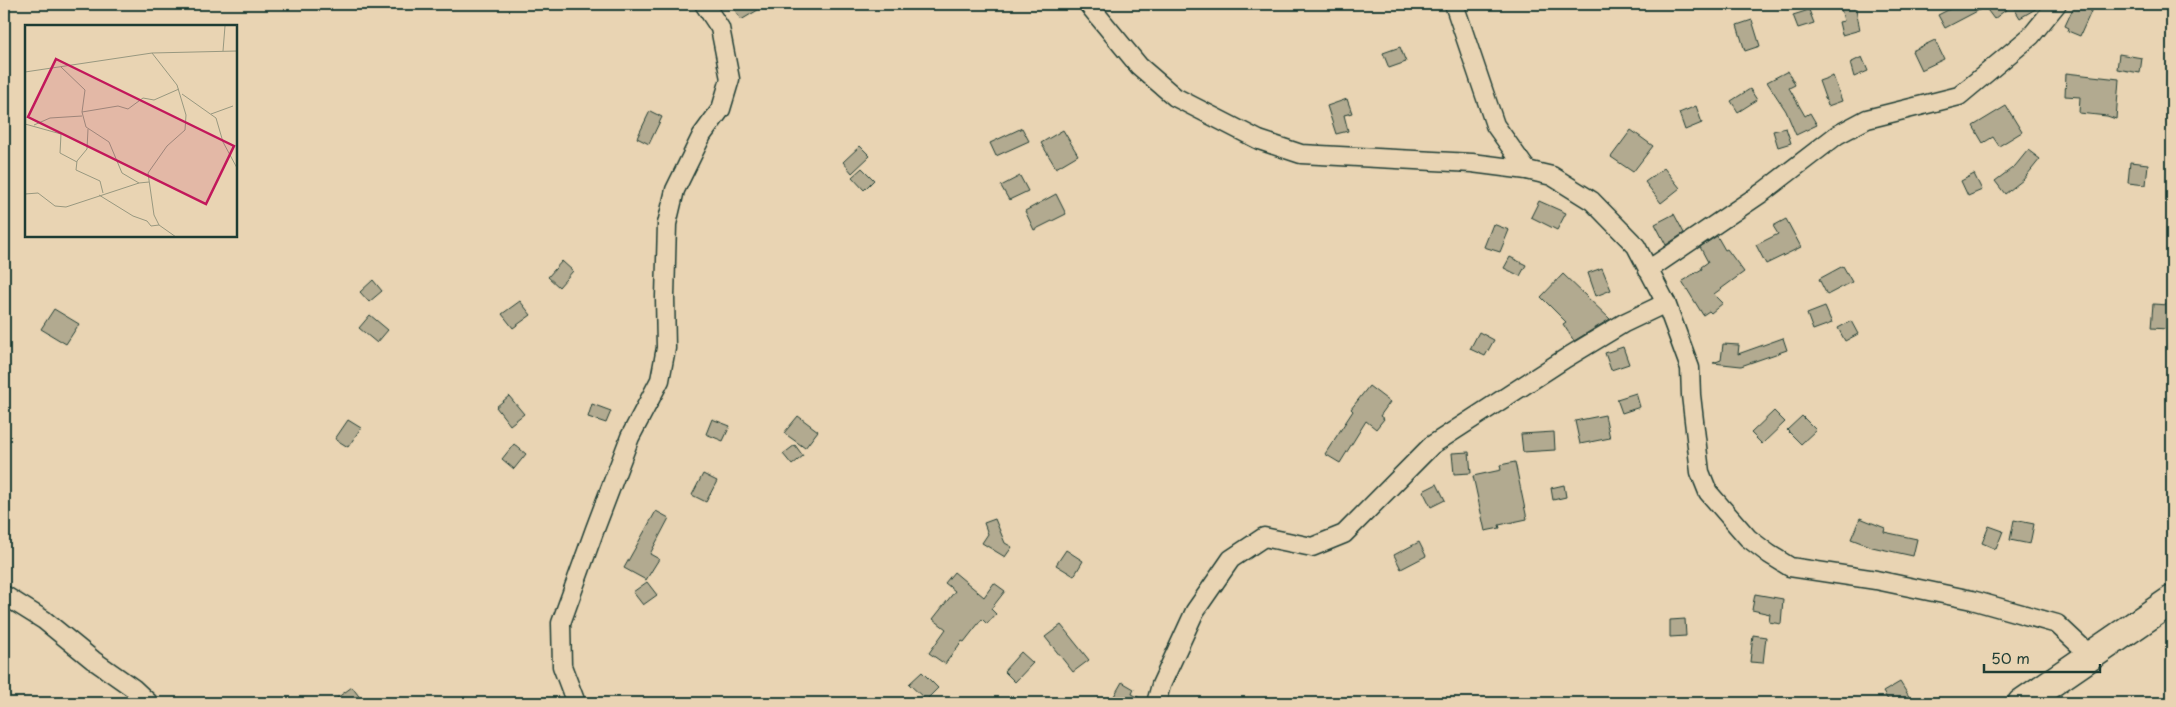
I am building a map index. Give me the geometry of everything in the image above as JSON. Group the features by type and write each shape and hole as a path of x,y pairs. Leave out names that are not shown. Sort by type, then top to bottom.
{"main road":[{"path":"2022,703 2172,600"}],"street":[{"path":"576,703 562,666 561,623 630,437 660,380 666,348 667,224 675,190 702,135 721,110 730,79 720,28 704,4"},
{"path":"1088,4 1139,66 1175,97 1259,140 1302,154 1472,164 1527,170 1552,176 1592,201 1636,246 1666,302 1690,368 1700,472 1708,492 1748,538 1790,567 1876,580 1972,600 2058,624 2090,655"},
{"path":"1454,4 1495,125 1527,170"},
{"path":"1648,270 1763,192 1837,135 1867,120 1959,96 2031,36 2057,4"},
{"path":"1156,703 1161,685 1195,611 1231,559 1264,537 1312,547 1344,534 1432,445 1624,323 1666,302"},
{"path":"4,595 44,620 93,660 133,688 149,703"}],"building":[{"path":"731,4 768,4 741,20"},
{"path":"1840,4 1855,4 1860,30 1842,35 1839,22 1844,21"},
{"path":"1960,4 2044,4 2020,18 2012,5 1994,19 1985,7 1945,28 1938,15"},
{"path":"2075,4 2093,7 2080,36 2068,31 2069,28 2065,26"},
{"path":"1809,10 1814,23 1798,28 1793,15"},
{"path":"1752,20 1760,46 1745,51 1737,25"},
{"path":"1935,40 1944,59 1921,70 1912,51"},
{"path":"1400,47 1406,62 1389,68 1383,53"},
{"path":"2119,54 2142,58 2140,73 2117,69"},
{"path":"1862,57 1868,71 1854,77 1850,63"},
{"path":"1788,71 1795,85 1789,88 1805,116 1810,113 1817,125 1796,135 1786,111 1767,82"},
{"path":"2066,73 2119,79 2116,119 2107,116 2079,113 2080,97 2065,96"},
{"path":"1833,76 1842,101 1828,106 1819,81"},
{"path":"1750,89 1757,100 1738,112 1731,101"},
{"path":"1347,99 1352,113 1344,115 1348,131 1336,134 1327,106"},
{"path":"1696,106 1702,123 1685,130 1679,113"},
{"path":"2006,106 2022,132 1999,146 1993,137 1983,143 1973,126"},
{"path":"650,111 662,117 649,144 637,138"},
{"path":"1022,128 1029,141 996,156 990,143"},
{"path":"1786,128 1791,143 1778,147 1773,131"},
{"path":"1063,130 1078,155 1056,168 1041,143"},
{"path":"1631,130 1653,146 1633,172 1611,157"},
{"path":"860,146 870,156 852,173 843,162"},
{"path":"2028,150 2040,159 2023,180 2005,194 1995,181 2015,166"},
{"path":"2130,162 2148,164 2146,185 2128,183"},
{"path":"862,168 874,180 864,190 852,177"},
{"path":"1664,168 1680,188 1661,203 1645,182"},
{"path":"1974,174 1982,190 1968,196 1961,181"},
{"path":"1020,176 1028,191 1009,200 1001,186"},
{"path":"1056,194 1066,214 1034,230 1025,211"},
{"path":"1539,201 1566,213 1557,230 1531,217"},
{"path":"1674,214 1684,233 1666,245 1655,224"},
{"path":"1786,219 1801,247 1766,264 1756,245 1778,234 1773,226"},
{"path":"1493,224 1509,230 1500,252 1484,247"},
{"path":"1717,236 1725,250 1727,249 1744,272 1714,294 1723,303 1711,313 1709,311 1703,315 1682,281 1702,269 1701,267 1708,262 1700,247"},
{"path":"1510,257 1526,265 1520,276 1504,268"},
{"path":"562,261 573,271 559,287 548,277"},
{"path":"1843,266 1852,282 1827,295 1819,279"},
{"path":"1602,268 1611,290 1596,296 1588,273"},
{"path":"1563,274 1610,319 1574,341 1563,324 1566,322 1541,297"},
{"path":"373,280 382,291 369,302 360,292"},
{"path":"520,301 531,315 513,328 502,314"},
{"path":"2153,304 2169,305 2168,329 2151,328"},
{"path":"1825,307 1832,323 1813,330 1807,314"},
{"path":"54,309 79,324 66,344 41,329"},
{"path":"370,315 388,330 377,343 359,328"},
{"path":"1851,321 1858,334 1845,341 1838,328"},
{"path":"1479,332 1494,340 1485,356 1470,349"},
{"path":"1783,338 1787,350 1741,366 1713,363 1721,360 1723,344 1739,345 1738,354"},
{"path":"1623,347 1629,364 1611,370 1605,353"},
{"path":"1369,386 1390,402 1380,416 1384,419 1376,429 1366,421 1340,463 1325,454 1353,411 1351,409"},
{"path":"1636,393 1640,407 1622,413 1617,399"},
{"path":"509,396 524,414 510,425 496,407"},
{"path":"592,404 611,411 606,423 588,417"},
{"path":"1774,411 1785,422 1762,444 1751,433"},
{"path":"1605,415 1610,438 1580,444 1575,421"},
{"path":"798,416 818,431 805,448 784,433"},
{"path":"1802,416 1816,430 1801,444 1787,430"},
{"path":"712,419 730,426 723,441 706,434"},
{"path":"348,420 361,428 348,447 335,439"},
{"path":"1554,432 1555,450 1523,452 1521,434"},
{"path":"514,444 526,454 514,469 502,459"},
{"path":"795,445 803,456 792,465 783,454"},
{"path":"1469,452 1471,473 1454,474 1452,453"},
{"path":"1515,462 1527,519 1499,525 1500,528 1485,531 1473,476 1501,470 1500,465"},
{"path":"703,474 717,481 706,502 692,495"},
{"path":"1437,484 1445,500 1431,507 1423,491"},
{"path":"1564,485 1566,497 1553,500 1551,488"},
{"path":"656,511 669,518 650,554 659,559 646,580 624,568"},
{"path":"1860,518 1885,528 1884,532 1917,539 1913,556 1872,547 1851,539"},
{"path":"995,519 1005,543 1012,547 1005,557 982,543 988,534 984,523"},
{"path":"2014,520 2034,524 2030,544 2010,540"},
{"path":"1989,526 2003,531 1996,549 1982,543"},
{"path":"1419,542 1426,556 1401,569 1394,555"},
{"path":"1066,550 1083,561 1074,576 1056,565"},
{"path":"954,572 984,597 994,583 1005,591 991,609 996,614 987,624 982,619 945,664 929,653 946,629 933,619 955,591 945,583"},
{"path":"647,582 657,595 643,605 633,592"},
{"path":"1755,594 1783,599 1781,624 1769,622 1770,614 1752,610"},
{"path":"1685,619 1686,636 1670,637 1670,620"},
{"path":"1061,625 1089,660 1073,672 1045,637"},
{"path":"1753,635 1766,637 1763,663 1750,662"},
{"path":"1021,652 1033,663 1015,682 1004,671"},
{"path":"922,672 938,688 926,700 909,684"},
{"path":"1122,682 1134,689 1132,694 1146,701 1146,703 1110,703"},
{"path":"1900,682 1910,698 1902,703 1890,703 1883,692"},
{"path":"352,687 364,703 330,703"}]}
